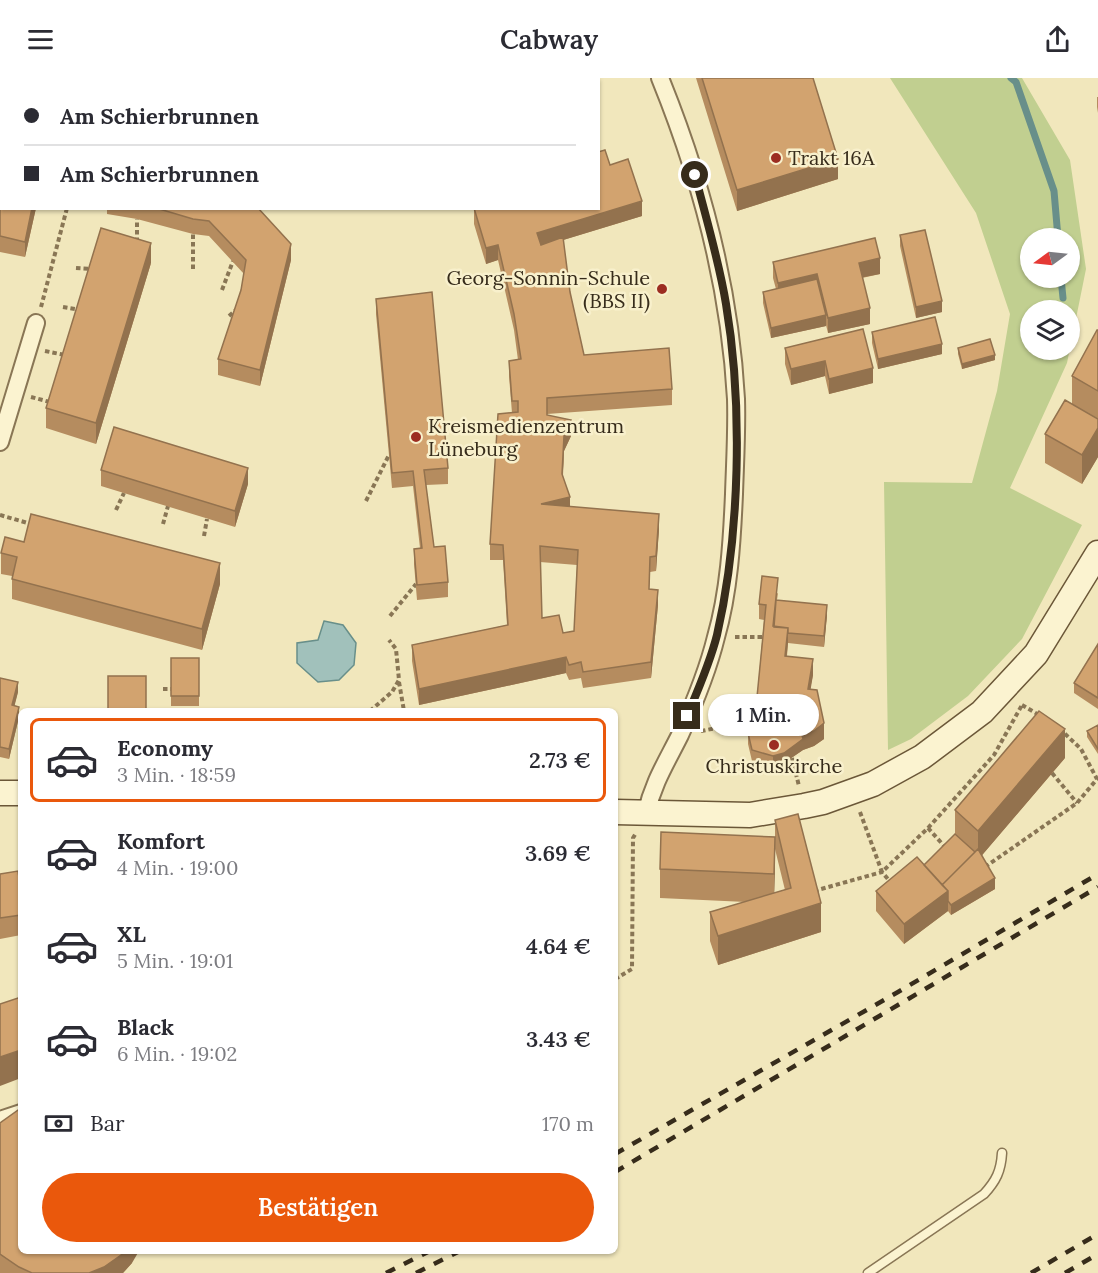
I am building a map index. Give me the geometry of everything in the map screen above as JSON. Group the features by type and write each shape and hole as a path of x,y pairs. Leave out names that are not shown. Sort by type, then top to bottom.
{"street":[{"path":"646,814 651,790 680,735 717,637 733,530 736,400 732,352 721,282 695,175 679,125 660,78"},
{"path":"0,442 36,323"},
{"path":"618,813 750,815 823,802 873,784 922,757 982,712 1036,654 1098,553"},
{"path":"0,793 18,793"},
{"path":"0,1120 18,1114"}],"lane":[{"path":"868,1273 984,1194 995,1182 1001,1167 1002,1153"}],"path":[{"path":"36,323 65,210"},
{"path":"137,219 137,243"},
{"path":"193,234 193,269"},
{"path":"222,290 233,261"},
{"path":"76,268 95,270"},
{"path":"230,316 241,305"},
{"path":"63,307 82,310"},
{"path":"366,501 389,455"},
{"path":"116,510 124,493"},
{"path":"163,524 168,506"},
{"path":"0,515 40,526"},
{"path":"204,536 207,519"},
{"path":"390,616 416,584"},
{"path":"717,637 765,637"},
{"path":"389,640 396,649 404,708"},
{"path":"374,708 392,693 399,680"},
{"path":"1005,687 1022,705 1047,720"},
{"path":"163,689 172,689"},
{"path":"811,892 882,872 928,828 994,755 1022,705"},
{"path":"680,735 759,720"},
{"path":"983,868 1077,803 1096,779 1080,749 1056,724"},
{"path":"1052,773 1077,803"},
{"path":"852,792 882,872 894,885"},
{"path":"618,977 632,969 633,838 646,814"},
{"path":"928,828 946,848"}],"green space":[{"path":"890,78 1022,78 1070,160 1080,228 1020,228 1020,288 1080,288 1080,228 1086,269 1080,300 1020,300 1020,360 1068,360 1010,488 1082,525 1022,639 968,696 911,739 888,750 884,482 972,483 997,391 1010,314 976,213"}],"water":[{"path":"324,621 343,625 356,643 354,665 339,680 318,682 297,663 297,643 318,640"}],"building":[{"name":"Trakt 16A","path":"702,78 813,78 838,159 737,190"},
{"path":"605,150 610,165 628,159 642,201 537,233 541,245 563,237 570,292 584,355 669,348 672,389 547,398 547,415 571,420 564,436 562,474 570,497 541,504 659,514 656,556 650,557 649,589 658,590 651,662 583,672 581,662 569,665 566,657 419,689 412,645 508,625 503,545 490,544 498,414 518,412 518,401 512,401 509,361 521,359 514,314 498,245 486,248 475,210 600,210 600,151","holes":["540,546 578,550 574,631 563,633 559,615 542,618"]},
{"path":"0,210 32,210 25,242 0,236"},
{"path":"163,210 260,210 291,244 260,370 218,359 241,290 246,260 209,221"},
{"path":"101,228 151,243 96,423 46,408"},
{"path":"925,230 942,301 916,307 900,235"},
{"path":"875,238 880,258 859,263 870,308 828,318 817,274 778,283 773,262"},
{"path":"817,279 826,315 771,328 763,292"},
{"path":"432,292 448,468 424,470 434,547 445,546 448,582 417,585 414,549 422,548 413,471 392,473 376,299"},
{"path":"935,317 942,344 878,359 872,332"},
{"path":"863,329 873,368 829,379 825,361 791,369 785,348"},
{"path":"1098,330 1098,391 1072,376"},
{"path":"990,339 995,355 962,364 958,348"},
{"path":"1065,400 1098,419 1098,428 1082,455 1045,434"},
{"path":"114,427 248,468 235,511 101,470"},
{"path":"31,514 220,563 202,629 12,579 17,557 1,553 5,537 24,542"},
{"path":"762,576 778,578 773,626 788,628 785,656 813,659 808,689 817,690 824,723 814,731 803,734 797,713 777,711 762,715 757,697 766,605 759,604"},
{"path":"776,600 827,605 824,636 788,633 788,628 774,627"},
{"path":"1098,644 1098,698 1074,683"},
{"path":"171,658 199,658 199,696 171,696"},
{"path":"108,676 146,676 146,708 108,708"},
{"path":"0,678 18,682 12,705 19,707 9,749 0,747"},
{"path":"1039,711 1065,729 978,831 955,810"},
{"path":"777,716 797,717 803,739 784,753 773,756 752,750 748,733 762,720"},
{"path":"1098,725 1098,749 1087,731"},
{"path":"798,814 821,903 718,936 710,912 791,888 775,820"},
{"path":"661,832 775,837 774,874 660,869"},
{"path":"955,834 975,852 942,885 924,865"},
{"path":"978,849 995,878 951,905 948,901 948,891 942,885"},
{"path":"917,857 948,891 904,924 876,891"},
{"path":"18,871 18,915 0,918 0,874"},
{"path":"18,998 18,1051 0,1057 0,1004"},
{"path":"18,1110 18,1254 121,1255 104,1267 89,1273 32,1273 0,1254 0,1123"}],"waterway":[{"path":"1011,78 1016,82 1054,191 1057,228"},
{"path":"1062,288 1063,298"}],"railway":[{"path":"618,1152 1098,874"},
{"path":"618,1170 1098,887"},
{"path":"1031,1273 1098,1234"},
{"path":"386,1273 424,1254"},
{"path":"416,1273 454,1254"},
{"path":"1065,1273 1098,1254"}],"place":[{"name":"Trakt 16A","path":"776,158"},
{"name":"Georg-Sonnin-Schule (BBS II)","path":"662,289"},
{"name":"Kreismedienzentrum Lüneburg","path":"416,437"},
{"name":"Christuskirche","path":"774,745"}],"route":[{"path":"687,716 717,637 733,530 736,452 736,400 726,304 695,175"}]}
